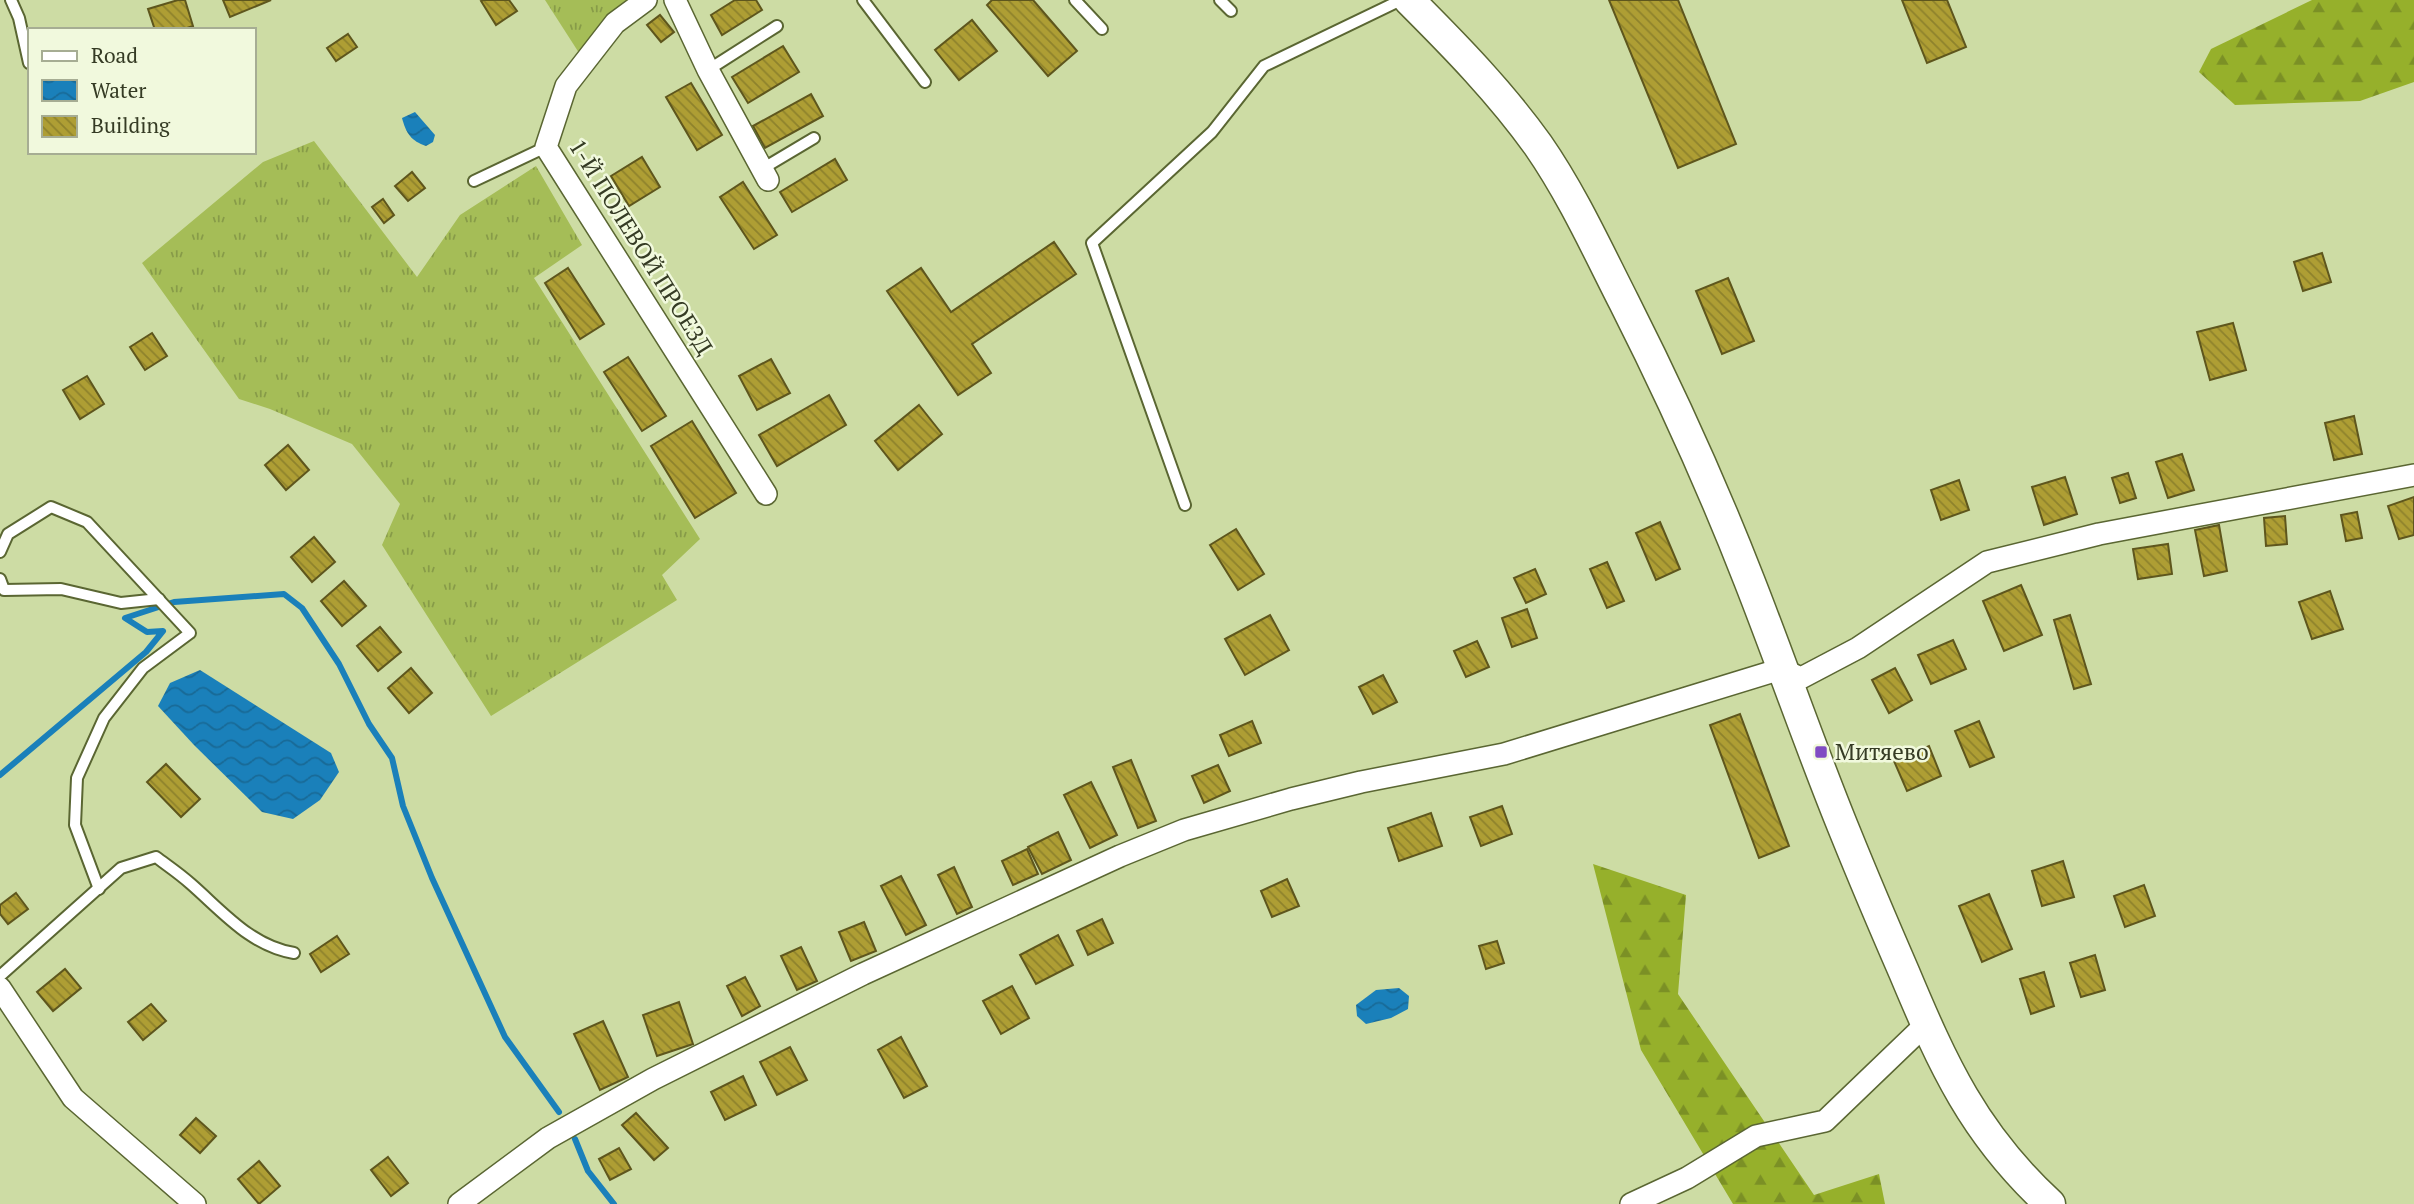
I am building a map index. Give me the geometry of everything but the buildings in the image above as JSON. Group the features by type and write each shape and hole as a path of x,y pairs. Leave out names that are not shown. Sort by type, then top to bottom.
{"street":[{"name":"1-Й ПОЛЕВОЙ ПРОЕЗД","path":"646,0 615,23 565,86 546,147 766,494"},
{"path":"675,0 708,70 765,175"},
{"path":"1409,0 1509,107 1549,162 1573,202 1667,387 1750,582 1781,669 1859,866 1954,1083 2007,1160 2050,1204"},
{"path":"460,1204 548,1138 653,1079 863,974 1120,856 1184,830 1361,782 1504,754 1781,669 1801,678 1858,648 1987,562 2099,534 2414,475"},
{"path":"0,988 74,1098 195,1204"},
{"path":"1631,1204 1687,1178 1756,1136 1825,1121 1926,1024"}],"lane":[{"path":"11,0 19,18 28,58"},
{"path":"863,0 925,82"},
{"path":"1075,0 1102,29"},
{"path":"1220,0 1231,11"},
{"path":"1185,505 1092,243 1212,132 1264,66 1401,0"},
{"path":"708,70 777,26"},
{"path":"765,175 814,138"},
{"path":"474,181 546,147"},
{"path":"0,552 8,534 51,507 87,522 190,633 143,668 103,718 77,778 75,825 99,888"},
{"path":"0,579 4,590 61,589 121,603 159,599"},
{"path":"0,976 121,868 156,857 189,882 241,931 278,951 295,953"}],"green space":[{"path":"545,0 634,0 581,56"},
{"path":"2312,0 2414,0 2414,82 2360,101 2235,105 2199,72 2211,49"},
{"path":"314,141 417,277 460,215 536,166 582,245 534,278 700,539 662,575 677,600 491,716 382,545 400,504 352,444 270,409 239,399 142,263 263,162"},
{"path":"1593,864 1686,895 1678,994 1814,1195 1879,1174 1885,1204 1733,1204 1641,1050"}],"water":[{"path":"415,112 435,135 433,142 426,146 407,132 402,118"},
{"path":"200,670 331,753 339,772 320,800 293,819 262,812 158,706 170,683"},
{"path":"1399,988 1409,996 1408,1009 1391,1018 1366,1024 1357,1016 1356,1005 1376,990"}],"waterway":[{"path":"0,775 146,652 163,631 147,632 125,618 174,602 284,594 302,608 339,664 369,724 392,758 403,806 432,878 505,1037 559,1112"},
{"path":"575,1139 588,1171 614,1204"}],"place":[{"name":"Митяево","path":"1821,752"}]}
